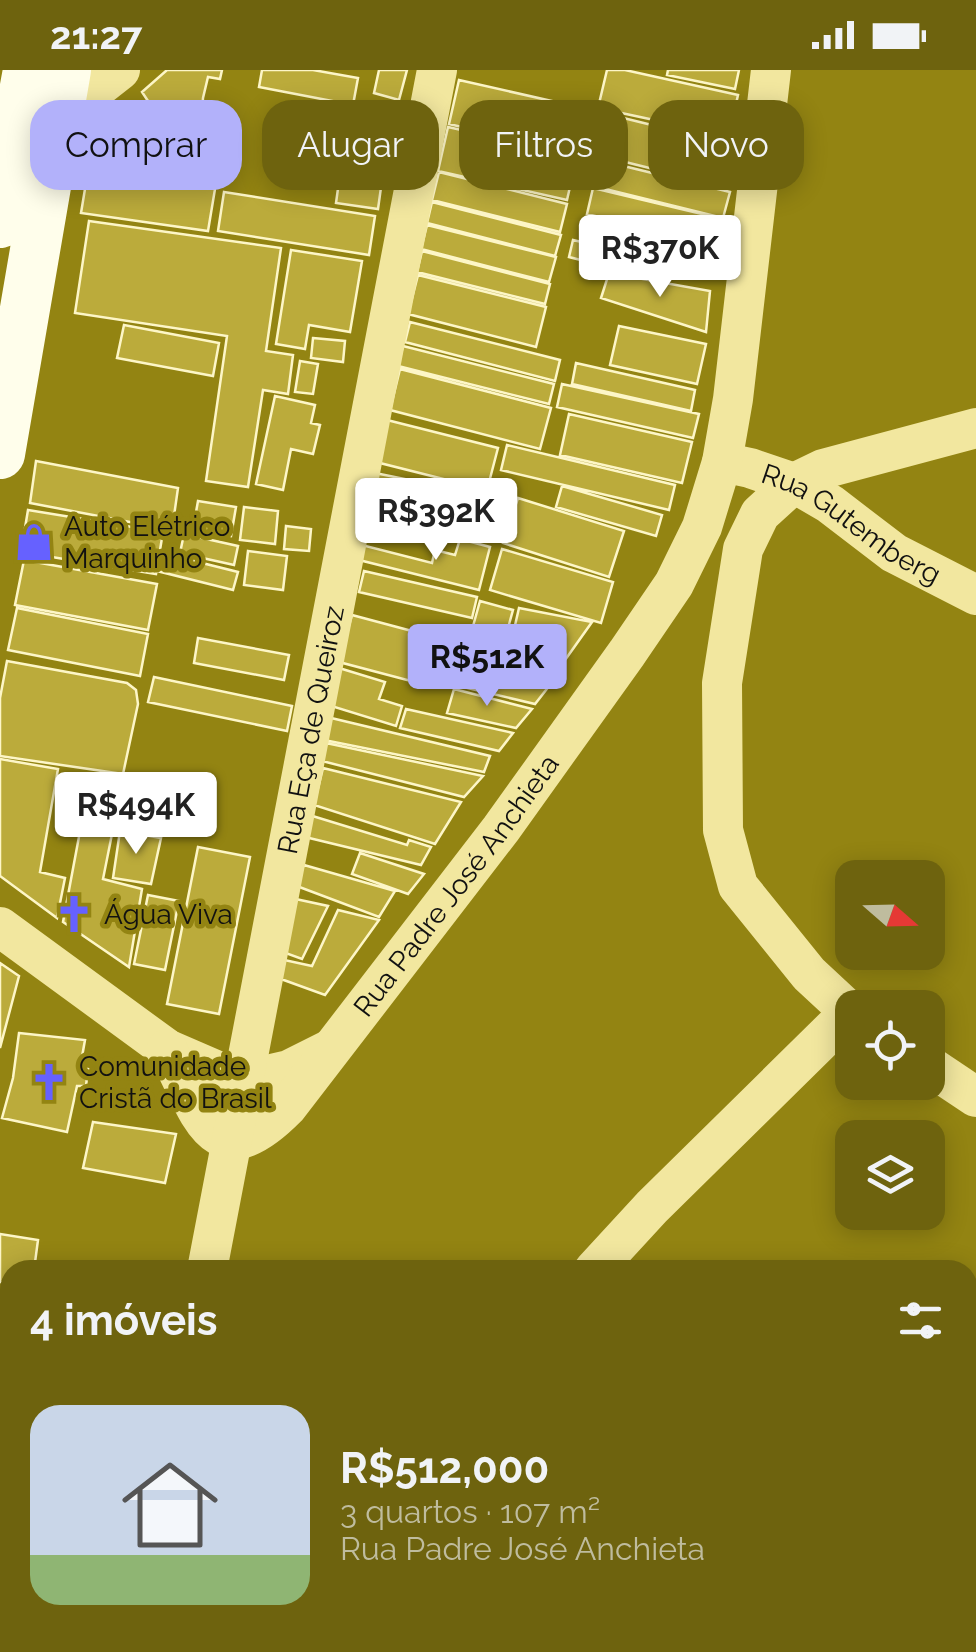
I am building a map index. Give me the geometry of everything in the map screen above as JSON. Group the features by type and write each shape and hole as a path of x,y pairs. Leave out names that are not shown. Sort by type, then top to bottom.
{"main road":[{"path":"0,223 28,70"},
{"path":"60,100 66,70"},
{"path":"0,454 44,190"}],"street":[{"path":"82,100 120,70"},
{"name":"Rua Eça de Queiroz","path":"209,1260 437,70"},
{"name":"Rua Padre José Anchieta","path":"230,1142 262,1132 287,1108 500,829 674,584 702,527 722,462 733,399 771,70"},
{"path":"835,998 809,974 738,886 722,830 722,683 743,549 760,514 794,484 824,470 976,428"},
{"name":"Rua Gutemberg","path":"722,462 794,484 830,504 894,553 976,595"},
{"path":"0,926 166,1049 241,1081"},
{"path":"603,1260 652,1207 835,1029"},
{"name":"Rua Padre José Anchieta","path":"241,1081 289,1070 333,1048"},
{"path":"166,1049 205,1124 230,1142"},
{"path":"945,1076 976,1097"}],"building":[{"path":"167,70 222,70 220,79 208,77 203,100 147,100 142,92"},
{"path":"262,70 313,70 358,78 354,100 327,100 259,87"},
{"path":"379,70 407,70 399,100 374,93"},
{"path":"607,70 625,70 738,95 737,100 648,100 648,119 628,114 628,100 600,100"},
{"path":"668,70 739,70 735,89 667,75"},
{"path":"459,80 547,100 459,100 459,126 449,124"},
{"path":"628,119 648,124 648,168 628,163"},
{"path":"448,127 459,129 459,176 439,171"},
{"path":"628,167 648,172 648,190 730,192 723,218 609,190 628,190"},
{"path":"439,172 459,177 459,190 511,190 567,204 560,232 432,200 434,190 439,190"},
{"path":"85,190 215,190 208,231 81,213"},
{"path":"338,190 381,190 378,209 336,203"},
{"path":"523,190 569,190 567,200"},
{"path":"593,190 601,190 723,219 716,246 587,214"},
{"path":"224,192 375,216 369,255 218,231"},
{"path":"432,202 561,235 555,256 427,223"},
{"path":"89,221 281,248 266,351 293,355 288,394 263,390 248,487 206,481 227,336 75,313"},
{"path":"619,224 718,249 713,271 613,247"},
{"path":"427,225 556,257 549,282 421,249"},
{"path":"573,240 616,250 612,268 569,257"},
{"path":"291,250 362,261 350,332 309,325 305,349 276,344"},
{"path":"422,251 550,284 545,304 417,272"},
{"path":"609,273 710,291 706,332 601,298"},
{"path":"418,275 546,307 536,347 408,314"},
{"path":"410,322 560,360 555,381 405,342"},
{"path":"124,325 219,343 213,376 117,358"},
{"path":"619,326 706,344 697,384 610,365"},
{"path":"313,338 345,341 343,362 311,358"},
{"path":"403,346 554,384 549,404 398,366"},
{"path":"300,361 318,364 313,394 295,392"},
{"path":"576,363 695,390 691,411 572,384"},
{"path":"400,369 551,408 540,449 390,410"},
{"path":"562,384 699,414 693,438 557,407"},
{"path":"275,396 315,405 311,423 320,425 313,454 291,449 283,490 256,484"},
{"path":"569,414 692,442 682,483 560,455"},
{"path":"387,420 498,448 487,490 376,462"},
{"path":"507,445 675,485 669,510 501,470"},
{"path":"36,461 178,488 172,530 30,503"},
{"path":"375,473 493,497 488,520 370,495"},
{"path":"562,486 662,515 656,536 556,507"},
{"path":"370,496 465,518 461,538 365,516"},
{"path":"518,498 624,531 609,577 503,543"},
{"path":"198,501 236,507 231,536 193,529"},
{"path":"244,507 278,511 275,544 240,540"},
{"path":"28,510 163,532 156,574 21,552"},
{"path":"286,526 311,529 309,551 284,549"},
{"path":"184,534 238,546 234,565 180,553"},
{"path":"460,539 490,547 479,590 355,559 358,544 432,563 435,550 455,555"},
{"path":"502,549 613,582 601,623 490,590"},
{"path":"248,551 287,556 283,590 244,585"},
{"path":"162,553 238,572 233,590 157,571"},
{"path":"24,560 157,584 148,630 15,605"},
{"path":"364,571 477,597 472,618 359,592"},
{"path":"480,601 513,610 503,646 470,637"},
{"path":"17,608 148,634 140,676 8,650"},
{"path":"519,608 592,622 565,660 510,647"},
{"path":"352,615 438,638 426,685 339,662"},
{"path":"198,638 289,655 284,680 194,663"},
{"path":"466,643 564,667 535,704 459,686"},
{"path":"7,661 127,683 136,690 138,704 123,774 0,756 0,698"},
{"path":"339,668 385,682 379,699 402,706 396,726 328,705"},
{"path":"154,677 292,706 287,731 148,702"},
{"path":"454,689 532,709 516,728 447,713"},
{"path":"406,709 513,733 499,751 400,728"},
{"path":"327,717 490,756 484,772 324,740"},
{"path":"326,743 483,776 464,797 322,761"},
{"path":"0,759 58,769 40,872 65,878 57,918 0,876"},
{"path":"323,768 461,802 435,844 314,805"},
{"path":"90,778 131,786 124,821 115,819 103,879 142,889 129,967 63,922"},
{"path":"306,814 407,845 409,840 431,847 421,865 305,837"},
{"path":"120,831 161,838 151,884 113,878"},
{"path":"198,847 250,857 219,1014 167,1004"},
{"path":"360,853 424,874 408,894 352,874"},
{"path":"304,865 395,891 379,917 294,885"},
{"path":"148,895 179,901 165,970 134,964"},
{"path":"291,898 328,906 302,959 280,951"},
{"path":"338,910 379,920 325,995 281,979 280,959 312,966"},
{"path":"0,963 19,976 0,1048"},
{"name":"Comunidade Cristã do Brasil","path":"19,1033 85,1040 80,1068 88,1069 86,1086 77,1086 67,1132 2,1118"},
{"path":"93,1122 176,1134 165,1183 83,1168"},
{"path":"0,1234 38,1240 35,1260 0,1260"}],"place":[{"name":"Auto Elétrico Marquinho","path":"34,542"},
{"name":"Água Viva","path":"74,914"},
{"name":"Comunidade Cristã do Brasil","path":"49,1082"}]}
